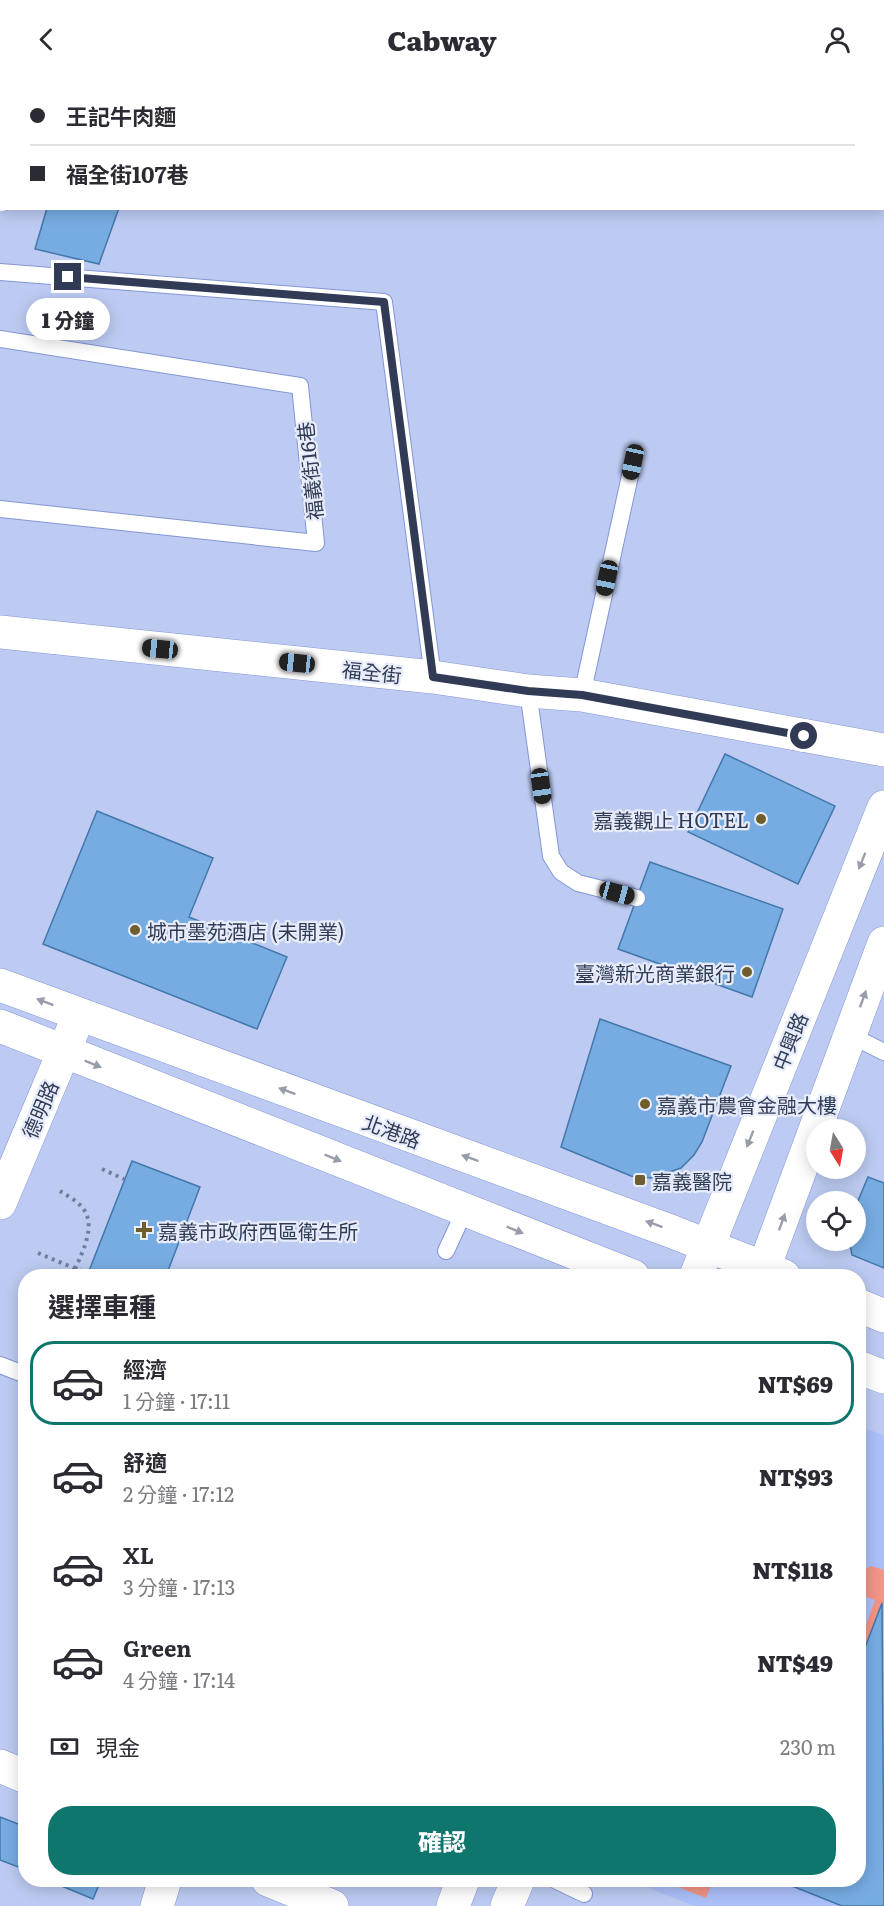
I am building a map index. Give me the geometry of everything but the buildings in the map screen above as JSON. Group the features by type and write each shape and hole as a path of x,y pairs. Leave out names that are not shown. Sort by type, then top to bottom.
{"street":[{"name":"福全街","path":"0,632 433,677 528,691 582,695 884,750"},
{"name":"中興路","path":"699,1269 884,807"},
{"path":"772,1269 850,1035 884,943"},
{"name":"北港路","path":"0,985 709,1245 759,1269"},
{"name":"德明路","path":"0,1203 79,1015"},
{"path":"0,1026 615,1269"},
{"path":"866,1308 884,1316"},
{"path":"866,1370 884,1377"},
{"path":"0,1766 18,1774"},
{"path":"157,1906 163,1887"},
{"path":"285,1887 332,1906"},
{"path":"453,1906 460,1887"},
{"path":"507,1906 515,1887"}],"lane":[{"path":"0,272 384,302 433,677"},
{"name":"福義街16巷","path":"0,339 300,386 316,543 0,509"},
{"path":"582,695 633,462"},
{"path":"528,691 551,856 561,872 578,883 637,898"},
{"path":"850,1035 884,1052"},
{"path":"446,1251 465,1210"},
{"path":"0,1365 18,1372"},
{"path":"570,1887 584,1894"}],"path":[{"path":"102,1169 124,1179"},
{"path":"60,1191 81,1206 88,1218 87,1239 75,1269"},
{"path":"38,1252 73,1269"}],"shaded area":[{"path":"866,1429 884,1435 884,1906 695,1906 646,1887 866,1887"},
{"path":"871,1566 884,1570 884,1603 866,1647 866,1625 875,1600 866,1597 866,1569"},
{"path":"678,1887 710,1887 706,1898"}],"place":[{"name":"嘉義觀止 HOTEL","path":"761,819"},
{"name":"城市墨苑酒店 (未開業)","path":"135,930"},
{"name":"臺灣新光商業銀行","path":"747,972"},
{"name":"嘉義市農會金融大樓","path":"645,1104"},
{"name":"嘉義醫院","path":"640,1180"},
{"name":"嘉義市政府西區衛生所","path":"144,1230"}],"route":[{"path":"68,277 384,302 433,677 528,691 582,695 804,736"}]}
